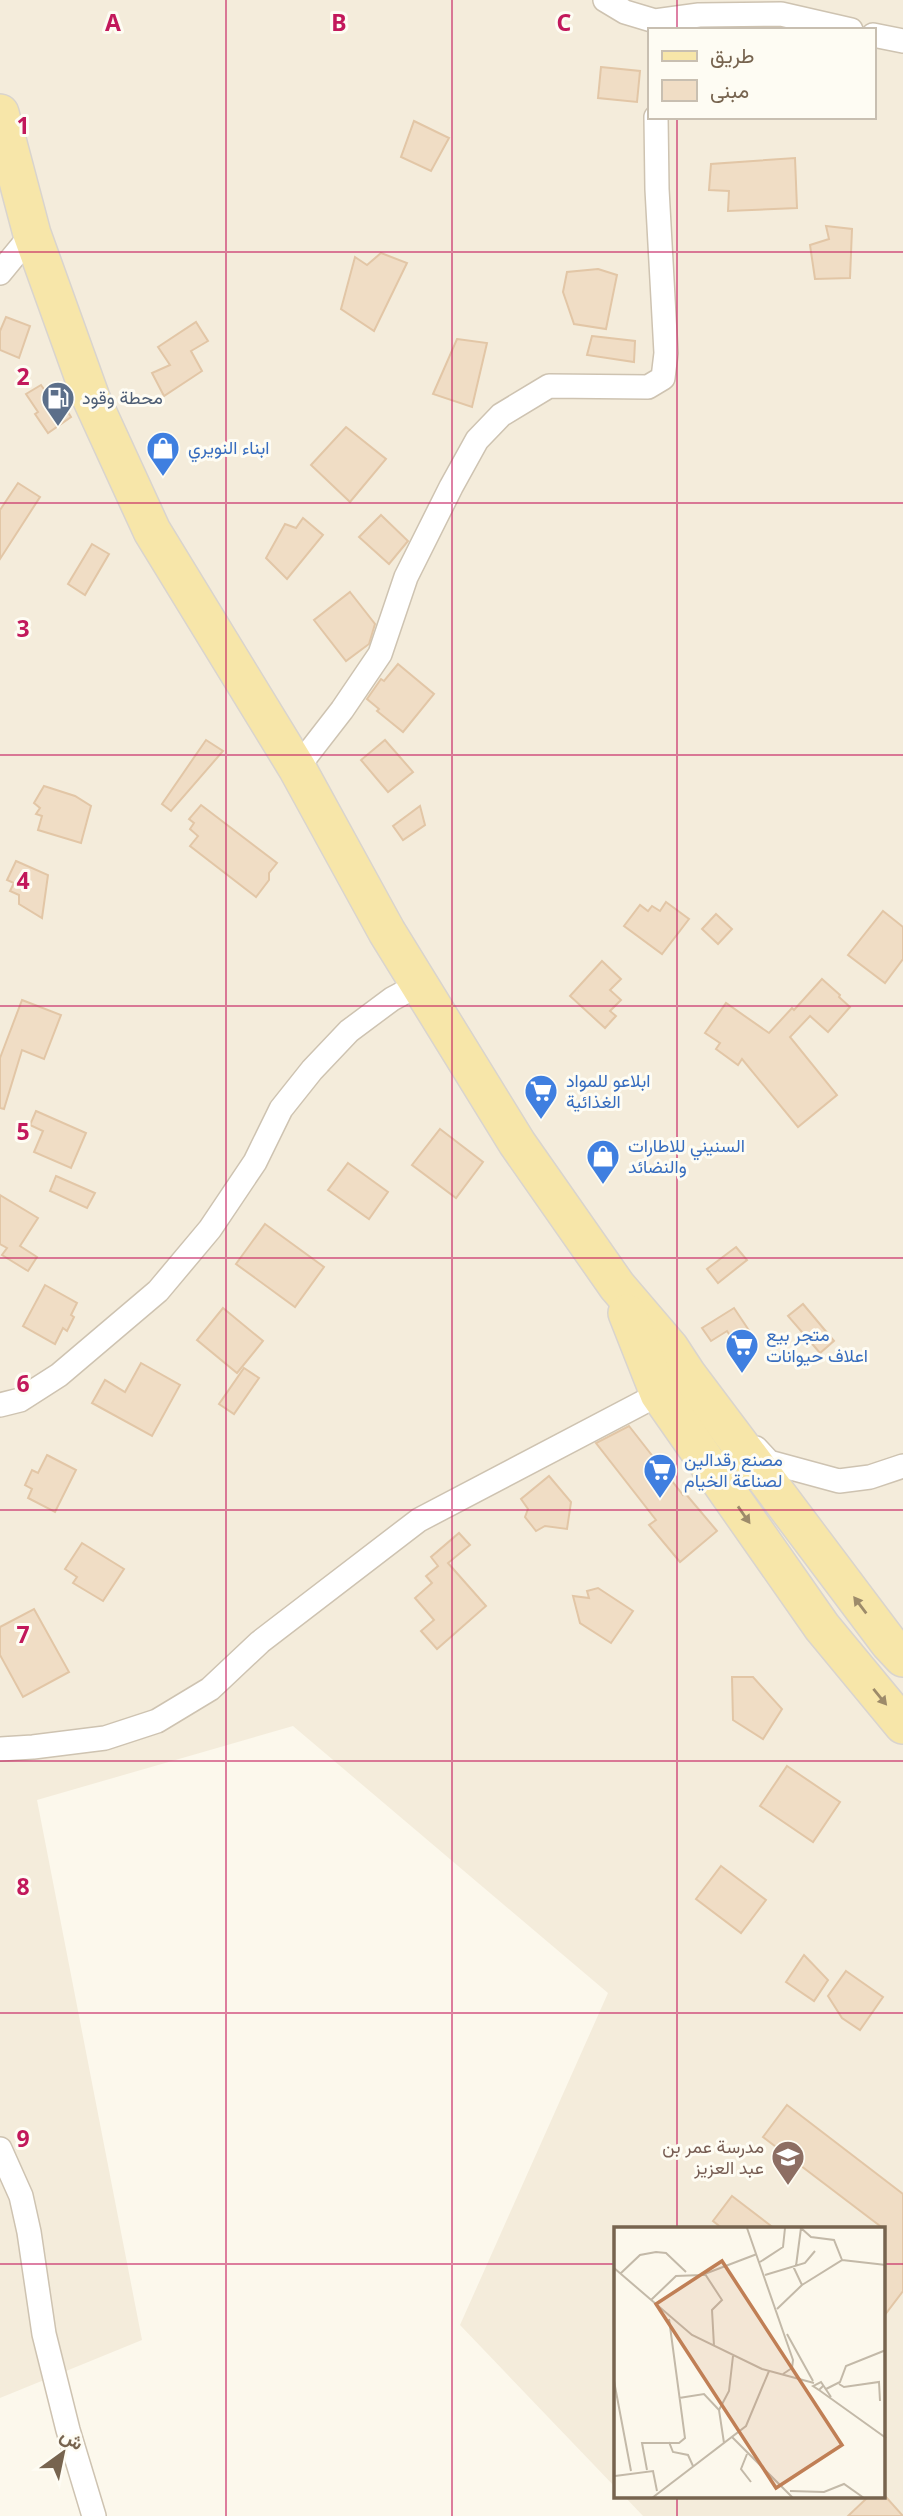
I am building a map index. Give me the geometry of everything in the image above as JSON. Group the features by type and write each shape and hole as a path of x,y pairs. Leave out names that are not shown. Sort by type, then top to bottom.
{"main road":[{"path":"0,113 32,234 91,397 152,531 297,768 387,932 517,1143 617,1286 672,1372 822,1626 903,1725"},
{"path":"672,1372 888,1643 903,1658"}],"street":[{"path":"605,0 655,25 699,15 781,14 842,28"},
{"path":"875,35 903,41"},
{"path":"297,768 342,710 380,654 406,577 477,440 501,415 549,386 648,387 663,378 666,353 656,119"},
{"path":"0,273 32,234"},
{"path":"0,1405 20,1399 59,1375 158,1291 210,1229 255,1162 281,1109 312,1070 349,1031 392,999 421,984"},
{"path":"0,1749 105,1738 157,1721 210,1689 260,1642 419,1520 672,1372 769,1462 839,1481 870,1477 903,1466"},
{"path":"0,2149 21,2196 44,2334 68,2430 94,2516"}],"shaded area":[{"path":"0,0 903,0 903,2516 643,2516 626,2498 886,2498 886,2227 614,2227 614,2486 460,2325 608,1993 293,1726 37,1800 142,2340 0,2398"}],"building":[{"path":"601,67 640,71 637,102 598,98"},
{"path":"414,121 449,138 431,171 401,157"},
{"path":"795,158 797,208 728,211 729,191 709,190 711,164"},
{"path":"826,226 852,229 850,278 815,279 810,245 829,239"},
{"path":"381,253 407,263 374,331 341,309 355,257 367,265"},
{"path":"598,269 617,275 606,329 574,324 563,292 567,272"},
{"path":"6,317 30,326 19,358 0,350 0,331"},
{"path":"196,322 208,341 191,351 202,371 164,396 152,373 170,365 158,347"},
{"path":"592,336 635,341 634,362 587,355"},
{"path":"457,339 487,343 472,407 433,394"},
{"path":"41,385 53,402 59,398 71,417 48,433 26,394"},
{"path":"346,427 386,459 350,502 311,465"},
{"path":"18,483 40,497 0,559 0,510"},
{"path":"381,515 408,541 389,564 359,537"},
{"path":"303,518 323,535 287,579 266,558 285,524 296,528"},
{"path":"92,544 109,554 85,595 68,584"},
{"path":"350,592 375,624 369,644 346,661 314,620"},
{"path":"398,664 434,694 403,732 367,699 381,679 384,681"},
{"path":"206,740 223,751 171,811 162,804"},
{"path":"385,740 413,772 388,792 361,760"},
{"path":"44,786 75,796 91,806 81,843 38,830 42,816 36,814 40,808 34,803"},
{"path":"201,805 277,863 269,873 269,880 256,897 190,846 198,836 190,829 194,823 189,819"},
{"path":"420,806 425,825 403,840 393,826"},
{"path":"16,861 48,875 42,918 19,904 19,895 10,891 14,883 7,880"},
{"path":"666,902 689,919 662,954 624,926 640,905 648,911 652,906 660,911"},
{"path":"883,911 903,927 903,959 885,983 848,955"},
{"path":"716,914 732,929 718,944 702,929"},
{"path":"602,961 621,979 610,990 621,1000 610,1011 616,1016 605,1028 570,996"},
{"path":"822,979 850,1007 828,1032 810,1016 790,1037 837,1095 798,1127 742,1059 738,1065 716,1049 720,1043 705,1033 726,1003 769,1033"},
{"path":"22,1000 61,1015 44,1059 22,1050 4,1109 0,1108 0,1058"},
{"path":"36,1111 86,1133 71,1168 34,1152 43,1131 30,1125"},
{"path":"440,1129 483,1162 456,1198 412,1165"},
{"path":"348,1163 388,1192 369,1219 328,1190"},
{"path":"56,1176 95,1193 87,1208 50,1191"},
{"path":"0,1195 38,1218 20,1246 37,1257 28,1271 2,1255 7,1248 0,1244"},
{"path":"265,1224 324,1267 295,1307 236,1264"},
{"path":"736,1247 747,1260 718,1283 707,1269"},
{"path":"45,1285 77,1303 67,1331 63,1328 55,1344 23,1326"},
{"path":"803,1304 834,1341 820,1353 788,1316"},
{"path":"223,1308 263,1341 237,1373 197,1340"},
{"path":"734,1308 752,1335 736,1345 727,1331 711,1341 702,1328"},
{"path":"141,1363 180,1385 152,1436 92,1403 105,1380 125,1392"},
{"path":"244,1368 259,1378 234,1414 219,1404"},
{"path":"629,1426 683,1495 685,1493 717,1531 680,1562 649,1525 656,1520 596,1443"},
{"path":"47,1455 76,1470 55,1512 28,1498 32,1489 25,1485 32,1470 38,1473"},
{"path":"549,1476 571,1502 567,1529 545,1526 536,1531 525,1517 528,1509 521,1499"},
{"path":"459,1533 470,1545 448,1563 486,1606 437,1649 421,1631 434,1620 415,1598 432,1583 426,1576 438,1566 431,1557"},
{"path":"82,1543 124,1569 103,1601 73,1583 77,1577 65,1569"},
{"path":"598,1588 633,1611 611,1643 580,1623 573,1596 589,1598 587,1591"},
{"path":"34,1609 69,1672 23,1697 0,1655 0,1627"},
{"path":"732,1677 753,1677 782,1709 763,1739 733,1720"},
{"path":"787,1766 840,1802 813,1842 760,1806"},
{"path":"721,1866 766,1900 741,1933 696,1899"},
{"path":"804,1955 828,1980 814,2001 786,1982"},
{"path":"846,1971 883,1997 860,2030 842,2018 828,1996"},
{"path":"787,2105 903,2194 903,2291 886,2313 886,2227 881,2227 763,2137"},
{"path":"732,2196 772,2227 720,2227 713,2221"},
{"path":"886,2497 903,2516 848,2516 867,2498"}],"place":[{"name":"محطة وقود","path":"58,428"},
{"name":"ابناء النويري","path":"163,478"},
{"name":"ابلاعو للمواد الغذائية","path":"541,1121"},
{"name":"السنيني للاطارات والنضائد","path":"603,1186"},
{"name":"متجر بيع اعلاف حيوانات","path":"742,1375"},
{"name":"مصنع رقدالين لصناعة الخيام","path":"660,1500"},
{"name":"مدرسة عمر بن عبد العزيز","path":"788,2187"}]}
